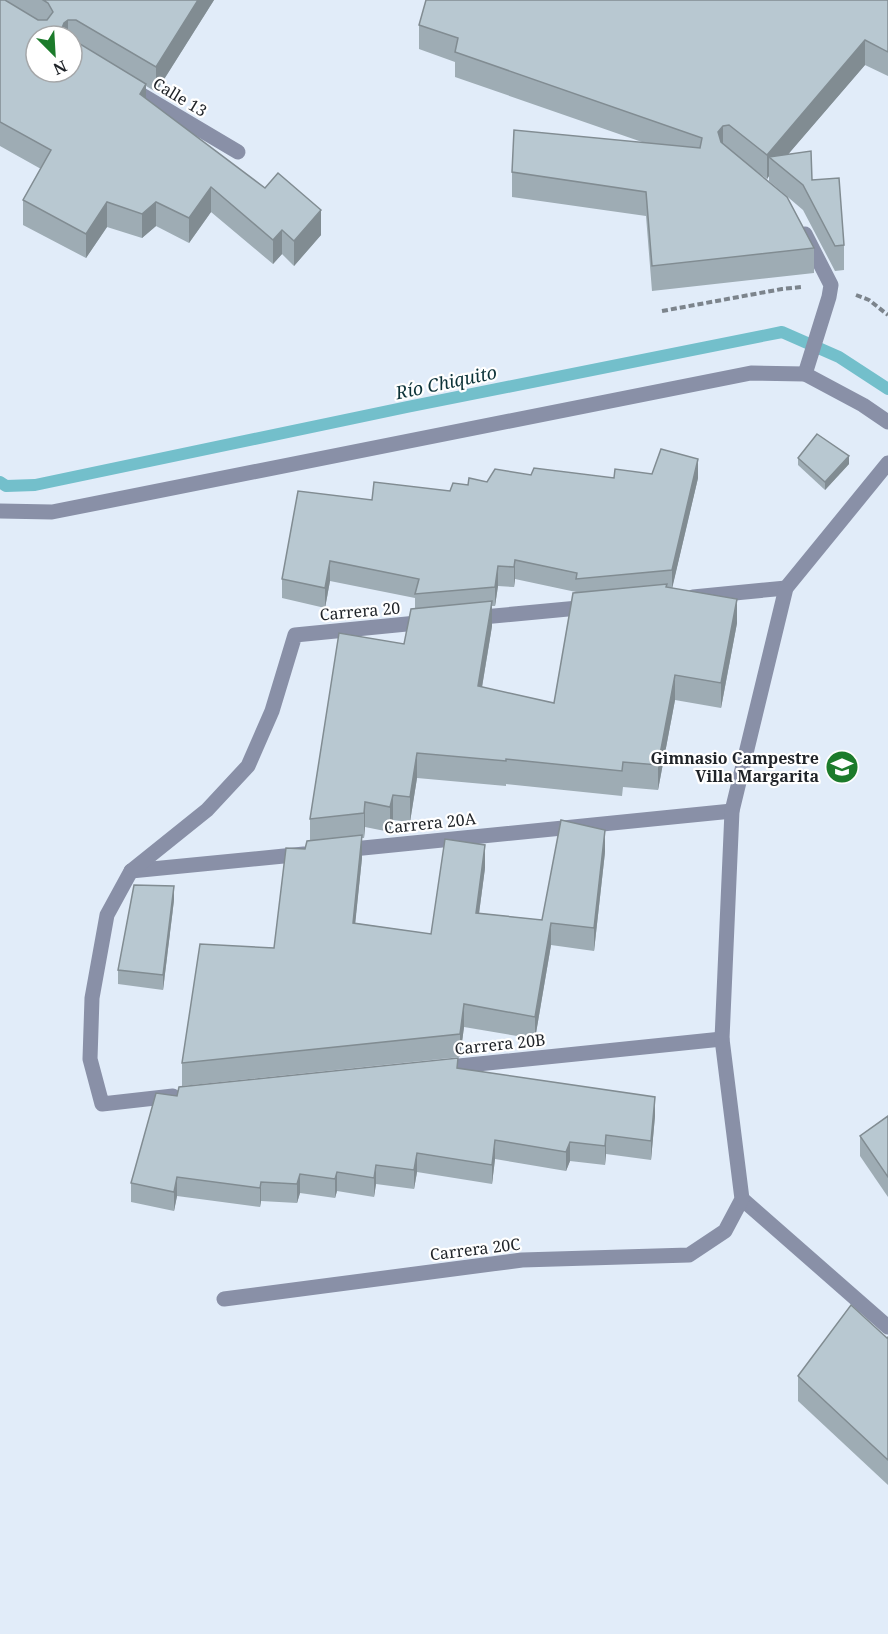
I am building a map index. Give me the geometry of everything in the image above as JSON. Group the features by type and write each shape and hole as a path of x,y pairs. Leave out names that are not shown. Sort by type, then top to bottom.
{"street":[{"name":"Calle 13","path":"121,82 238,152"},
{"path":"800,225 830,291 806,374"},
{"path":"0,511 52,512 751,373 806,374 863,405 888,422"},
{"path":"888,463 786,588 732,811 722,1039 742,1199 888,1327"},
{"path":"681,598 786,588"},
{"name":"Carrera 20","path":"131,871 207,810 248,766 272,711 295,635 599,606"},
{"name":"Carrera 20A","path":"131,871 732,811"},
{"path":"131,871 107,915 92,998 90,1059 102,1104 186,1095"},
{"name":"Carrera 20B","path":"424,1070 722,1039"},
{"name":"Carrera 20C","path":"224,1299 522,1260 689,1255 725,1231 742,1199"}],"path":[{"path":"662,311 782,289 830,291 868,300 888,315"}],"building":[{"path":"0,0 5,0 38,20 47,20 53,12 48,3 43,0 198,0 156,67 76,20 68,20 64,24 24,24 24,84 84,84 84,46 146,84 140,94 265,188 278,173 321,210 294,241 282,230 273,240 211,187 189,218 156,202 142,214 107,202 86,234 23,200 51,150 0,122"},
{"path":"426,0 888,0 888,52 865,40 767,155 729,125 723,126 718,132 721,142 787,197 814,248 652,266 646,192 512,172 514,130 700,148 702,138 455,52 458,38 419,25"},
{"path":"811,151 812,180 839,178 844,245 835,246 803,185 769,157"},
{"path":"817,434 849,456 825,482 798,458"},
{"path":"661,449 698,459 672,570 576,579 577,573 515,560 514,567 498,566 495,587 415,594 419,579 330,561 325,588 282,579 298,491 372,500 374,482 450,491 453,483 468,485 469,478 487,482 495,469 531,475 534,468 614,478 615,469 652,474"},
{"path":"667,584 666,587 737,599 721,683 675,675 658,765 623,762 622,771 506,759 506,761 417,753 410,797 393,795 390,807 365,802 364,813 310,819 339,633 404,644 411,609 492,601 478,686 554,703 573,593"},
{"path":"561,820 605,830 594,928 551,923 535,1017 464,1004 460,1034 182,1063 200,944 274,948 286,848 305,849 307,841 362,835 353,923 431,934 445,839 485,845 476,913 542,920"},
{"path":"134,885 174,886 163,975 118,970"},
{"path":"458,1058 457,1068 655,1097 651,1141 606,1135 605,1146 570,1142 566,1152 495,1140 492,1165 417,1153 414,1170 376,1165 374,1178 337,1172 335,1179 300,1174 297,1184 261,1182 260,1188 177,1177 174,1192 131,1183 156,1093 177,1096 179,1087"},
{"path":"888,1116 888,1177 860,1136"},
{"path":"851,1305 888,1337 888,1460 798,1376"}],"waterway":[{"name":"Río Chiquito","path":"0,482 6,486 35,485 782,332 839,357 888,389"}],"place":[{"name":"Gimnasio Campestre Villa Margarita","path":"842,767"}]}
